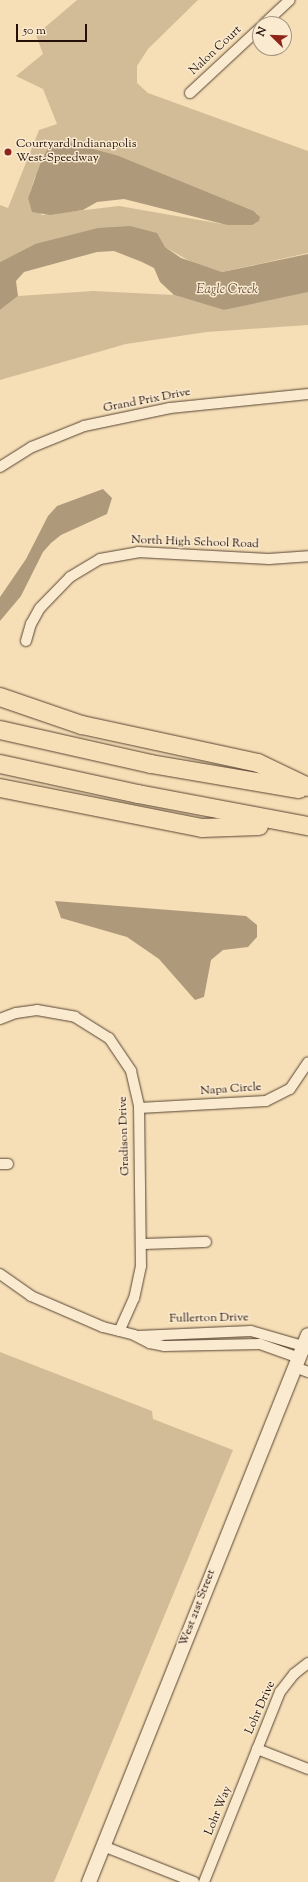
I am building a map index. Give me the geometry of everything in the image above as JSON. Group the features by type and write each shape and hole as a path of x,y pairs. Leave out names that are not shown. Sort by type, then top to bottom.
{"highway":[{"path":"0,698 82,725 258,763 308,787"},
{"path":"0,730 159,765 308,790"},
{"path":"0,764 289,824 308,826"},
{"path":"0,788 202,828 289,824"}],"street":[{"path":"273,16 290,0"},
{"name":"Nalon Court","path":"190,93 252,35"},
{"name":"Grand Prix Drive","path":"0,467 32,447 84,426 170,408 308,394"},
{"name":"North High School Road","path":"26,641 31,624 40,608 70,577 100,559 138,552 269,559 308,556"},
{"name":"Gradison Drive","path":"1,1015 28,1011 50,1011 75,1017 98,1030 118,1048 129,1067 137,1092 139,1108 141,1244 138,1284 119,1331"},
{"name":"Napa Circle","path":"139,1108 253,1104 270,1100 293,1086 308,1062"},
{"path":"141,1244 206,1242"},
{"name":"Fullerton Drive","path":"0,1274 31,1296 119,1331 138,1336 164,1346 260,1344 303,1356"},
{"name":"West 21st Street","path":"89,1882 303,1356"},
{"name":"Lohr Drive","path":"257,1749 280,1692 294,1674 308,1663"},
{"path":"257,1749 308,1769"},
{"name":"Lohr Way","path":"204,1882 257,1749"},
{"path":"103,1846 194,1882"}],"shaded area":[{"path":"77,0 198,0 148,49 137,66 137,83 148,93 308,151 308,253 222,272 193,263 165,247 35,244 0,262 0,205 8,208 39,130 57,124 43,89 16,76 43,54 36,35","holes":["119,156 254,211 258,214 252,225 228,225 119,206 42,215 28,198 35,177"]},
{"path":"93,291 174,295 224,310 308,291 308,325 207,332 126,344 0,380 0,310 18,296"},
{"path":"0,1352 152,1411 153,1419 233,1450 54,1882 0,1882"}],"water":[{"path":"64,141 119,156 254,211 260,217 259,221 252,225 227,225 124,199 97,202 83,210 50,215 32,212 28,198 42,159 50,145"},
{"name":"Eagle Creek","path":"130,226 157,233 165,247 181,258 222,272 308,254 308,292 224,310 174,295 160,282 154,268 114,251 97,252 24,272 16,281 18,296 0,310 0,262 35,244 98,228"},
{"path":"103,489 112,498 107,514 61,535 51,543 43,552 21,596 0,621 0,597 26,559 48,516 57,506"},
{"path":"55,901 246,916 257,925 257,937 248,947 223,950 211,960 204,997 195,1000 159,959 127,937 61,918"}],"place":[{"name":"Courtyard Indianapolis West-Speedway","path":"8,152"}]}
